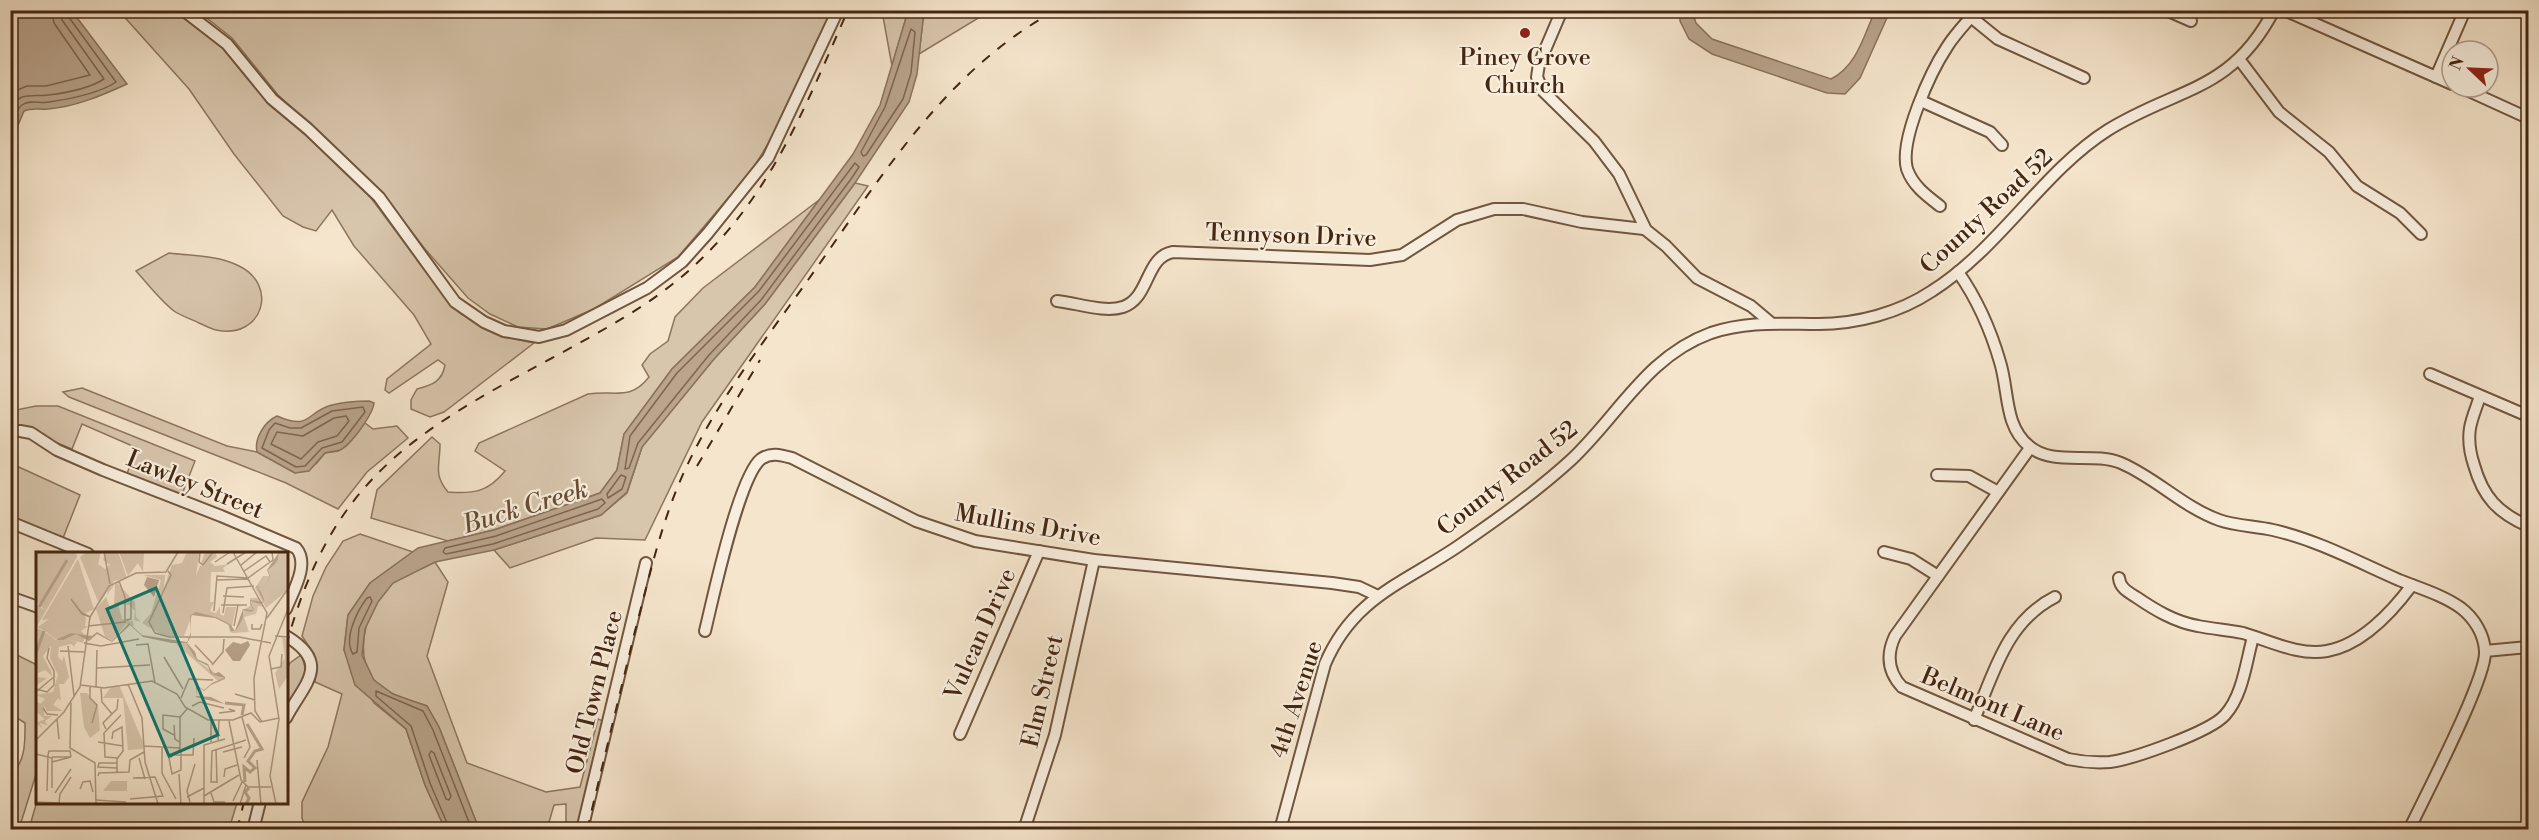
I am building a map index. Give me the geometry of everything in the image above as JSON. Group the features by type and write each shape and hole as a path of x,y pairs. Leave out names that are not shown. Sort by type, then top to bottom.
{"street":[{"path":"183,10 227,44 272,99 308,129 379,197 455,302 484,322 504,331 539,337 566,330 647,288 682,262 768,158 838,10"},
{"path":"1562,10 1540,58 1537,76 1540,86 1546,95 1594,141 1625,182 1644,229 1660,240 1697,278 1751,306 1770,322"},
{"path":"2166,10 2191,21"},
{"name":"County Road 52","path":"1378,596 1455,548 1545,481 1597,434 1647,373 1668,355 1692,341 1735,326 1770,322 1820,324 1878,315 1915,301 1958,272 2090,143 2138,114 2208,82 2239,59 2258,38 2274,10"},
{"path":"2284,10 2440,79"},
{"path":"2436,77 2464,10"},
{"path":"1940,207 1916,185 1906,163 1909,139 1921,101 1947,47 1974,14 1998,39 2084,78"},
{"path":"2239,59 2279,112 2329,152 2357,186 2400,213 2421,234"},
{"path":"2487,99 2529,118"},
{"path":"1921,101 1990,132 2002,145"},
{"name":"Tennyson Drive","path":"1057,301 1107,308 1124,307 1140,293 1157,261 1163,255 1173,252 1370,260 1395,257 1409,252 1457,220 1494,209 1524,209 1582,222 1644,229"},
{"path":"1958,272 1994,344 2004,376 2011,420 2019,436 2031,448 2053,457 2098,457 2112,460 2219,520 2298,537 2455,604 2468,615 2479,629 2485,651 2485,662 2409,830"},
{"path":"2430,375 2529,416"},
{"path":"2480,396 2469,435 2477,477 2486,495 2497,509 2511,519 2529,526"},
{"name":"Lawley Street","path":"21,430 31,433 57,450 103,470 227,518 296,548 303,562 288,603"},
{"name":"Belmont Lane","path":"2031,448 1893,641 1890,648 1890,667 1897,681 1907,691 2068,759 2089,763 2126,759 2203,730 2225,715 2234,703 2253,637"},
{"name":"Mullins Drive","path":"705,631 717,578 747,478 767,452 792,458 897,512 940,531 975,541 1094,560 1332,583 1359,587 1378,596"},
{"path":"1937,474 1969,476 1998,492"},
{"path":"10,522 83,552"},
{"name":"Vulcan Drive","path":"960,734 1039,552"},
{"path":"1884,552 1911,559 1938,576"},
{"name":"Elm Street","path":"1024,830 1055,735 1094,560"},
{"name":"Old Town Place","path":"582,830 646,564"},
{"path":"2119,578 2122,586 2128,592 2171,618 2303,651 2328,651 2358,639 2412,585"},
{"name":"4th Avenue","path":"1280,830 1308,721 1330,653 1352,618 1378,596"},
{"path":"10,597 36,606"},
{"path":"1974,720 2016,627 2038,607 2055,597"},
{"path":"288,638 305,652 311,668 308,684 288,715"},
{"path":"2485,651 2529,647"},
{"path":"253,830 260,804"}],"shaded area":[{"path":"924,10 990,11 919,54"},
{"path":"119,11 176,11 223,48 268,102 371,198 445,297 461,314 511,338 534,343 444,412 430,417 411,409 411,400 417,389 439,379 445,365 438,360 389,393 385,390 387,379 431,344 414,315 354,246 332,210 316,231 283,216 234,154 189,89"},
{"path":"198,11 833,11 777,129 752,170 678,257 594,309 547,329 518,327 490,314 468,298 425,249 380,191 278,95 232,38"},
{"path":"882,11 908,11 892,66"},
{"path":"855,183 868,186 702,422 645,540 596,538 510,568 494,550 601,515 627,493 642,447 714,359 765,304"},
{"path":"819,200 755,287 672,369 624,434 617,470 600,493 494,530 448,541 371,518 377,490 432,437 440,444 438,470 443,486 448,492 473,492 493,483 505,471 475,451 479,443 588,394 622,393 635,389 649,377 642,365 650,354 668,341 675,317 703,288"},
{"path":"169,253 221,259 237,265 250,274 258,285 262,297 255,319 245,327 232,331 216,330 174,311 136,271"},
{"path":"82,388 227,446 257,452 295,473 316,464 325,453 338,451 346,446 365,423 373,429 397,426 408,438 367,472 338,509 286,483 69,397 63,392"},
{"path":"36,406 58,406 195,461 181,497 126,476 137,448 82,424 72,449 20,428 13,438 11,448 11,411"},
{"path":"10,463 80,495 63,538 11,518"},
{"path":"360,534 413,552 370,583 348,615 344,650 374,703 406,729 425,785 445,829 306,829 302,818 302,802 328,747 342,694 315,682 314,654 302,636 313,596 326,567 343,541"},
{"path":"435,562 448,582 427,656 467,763 546,792 580,787 598,719 603,721 579,829 566,829 566,804 554,805 547,829 479,829 439,727 427,706 390,693 373,679 364,655 364,642 370,615 376,603 393,583"},
{"path":"11,652 36,664 36,774 19,829 11,829 11,773 16,769 22,757 25,744 25,723 11,714"},
{"path":"301,655 306,672 303,686 288,711 288,667"},
{"path":"36,804 237,804 229,829 29,829"}],"water":[{"path":"11,10 72,11 127,84 68,106 24,111 11,142"},
{"path":"908,11 924,11 917,74 909,102 855,183 765,304 714,359 642,447 627,492 601,515 494,550 435,562 393,583 378,602 365,629 362,655 374,680 393,694 427,706 439,727 479,829 445,829 425,785 406,729 355,685 344,650 348,615 370,583 418,548 494,530 600,493 617,470 624,434 672,369 755,287 853,154 880,105"},
{"path":"1680,11 1692,11 1696,23 1712,39 1831,79 1840,73 1853,58 1875,11 1890,11 1860,78 1845,94 1827,93 1712,54 1689,39 1680,21"},
{"path":"369,401 374,403 373,408 355,436 340,450 325,453 309,471 295,473 257,452 256,447 261,431 277,416 297,422 332,405"}],"railway":[{"path":"288,640 305,589 327,542 352,502 383,469 417,439 457,412 633,312 679,279 710,251 736,221 780,155 815,85 848,10"},
{"path":"587,830 659,539 678,486 705,431 754,354 917,130 981,63 1017,34 1057,10"},
{"path":"697,466 760,360"},
{"path":"237,830 244,804"}],"place":[{"name":"Piney Grove Church","path":"1525,33"}],"water label":[{"name":"Buck Creek","path":"525,506"}]}
